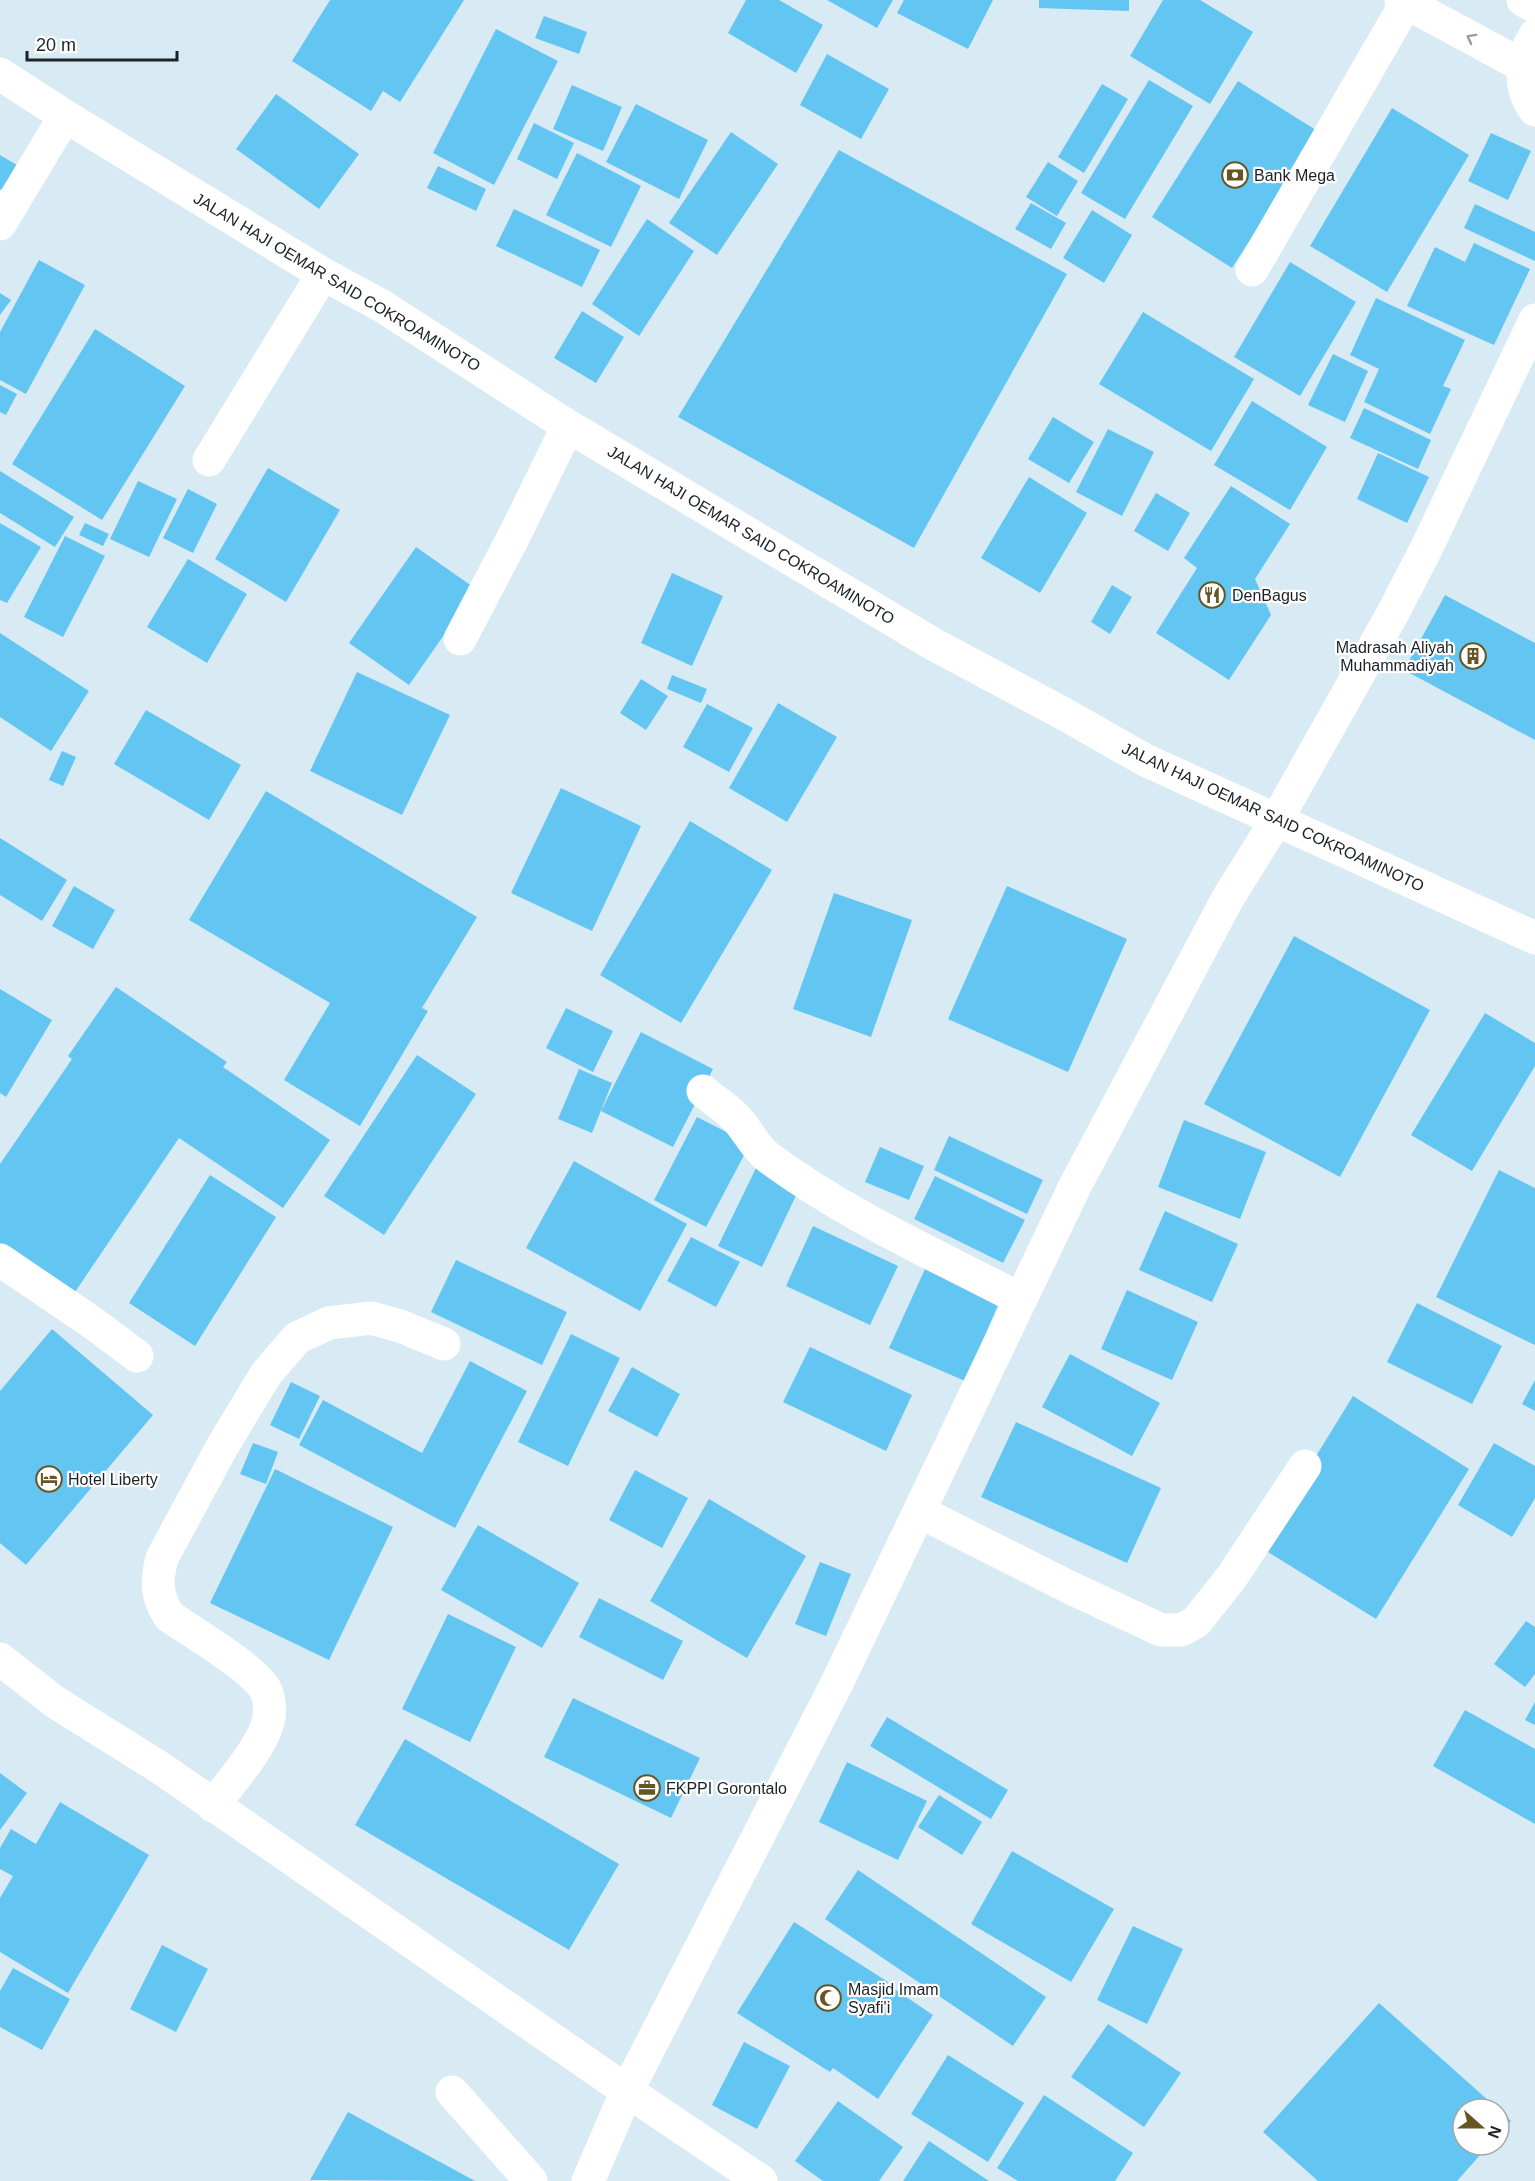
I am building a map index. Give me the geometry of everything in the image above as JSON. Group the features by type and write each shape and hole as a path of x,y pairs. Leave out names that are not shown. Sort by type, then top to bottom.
{"main road":[{"path":"1523,0 1535,7"},
{"path":"1252,270 1403,2 1523,66"},
{"path":"1535,35 1523,66 1524,87 1535,111"},
{"name":"JALAN HAJI OEMAR SAID COKROAMINOTO","path":"0,74 323,274 382,306 568,426 933,644 1145,760 1535,938"},
{"path":"0,224 65,116"},
{"path":"209,460 323,274"},
{"path":"588,2181 627,2091 836,1685 1075,1186 1228,898 1276,820 1394,613 1525,366 1535,320"},
{"path":"460,639 568,426"},
{"path":"703,1092 735,1117 746,1130 753,1144 766,1156 793,1175 863,1216 1020,1299"},
{"path":"0,1260 137,1356"},
{"path":"213,1806 255,1749 267,1725 270,1707 266,1690 251,1673 169,1616 161,1603 158,1591 158,1575 162,1558 222,1447 266,1374 297,1338 330,1323 371,1318 400,1326 444,1344"},
{"path":"920,1512 1071,1588 1161,1630 1181,1630 1196,1622 1231,1578 1305,1466"},
{"path":"0,1659 55,1702 159,1767 761,2181"},
{"path":"452,2092 531,2181"}],"building":[{"path":"330,0 464,0 400,102 383,91 371,111 292,61"},
{"path":"746,0 779,0 823,25 796,73 728,33"},
{"path":"827,0 893,0 877,28"},
{"path":"904,0 993,0 968,49 897,13"},
{"path":"1039,0 1129,0 1129,11 1039,8"},
{"path":"1163,0 1200,0 1253,32 1210,104 1130,56"},
{"path":"544,16 587,32 579,54 535,38"},
{"path":"496,29 558,61 494,185 433,153"},
{"path":"827,54 889,89 861,139 800,105"},
{"path":"1149,80 1193,106 1125,219 1081,193"},
{"name":"Bank Mega","path":"1238,81 1319,132 1232,268 1152,217"},
{"path":"1102,84 1128,99 1084,173 1058,157"},
{"path":"572,85 622,107 603,151 553,129"},
{"path":"276,94 359,154 319,209 236,149"},
{"path":"636,104 708,140 679,199 606,162"},
{"path":"1392,108 1469,155 1387,292 1310,246"},
{"path":"534,123 574,143 557,179 517,159"},
{"path":"731,132 778,164 717,255 669,223"},
{"path":"1491,133 1531,151 1508,200 1468,181"},
{"path":"839,150 1067,274 914,548 678,417"},
{"path":"577,153 641,186 611,247 546,215"},
{"path":"0,155 27,171 12,197 0,189"},
{"path":"1048,162 1078,181 1057,216 1026,197"},
{"path":"438,166 486,189 476,211 427,188"},
{"path":"1031,203 1066,223 1051,249 1015,229"},
{"path":"1475,204 1535,232 1535,261 1464,228"},
{"path":"514,209 600,250 582,287 496,246"},
{"path":"1092,210 1132,235 1104,283 1063,258"},
{"path":"647,219 694,251 639,336 592,304"},
{"path":"1474,243 1530,269 1494,345 1407,306 1435,247 1465,262"},
{"path":"39,260 85,285 26,394 0,380 0,332"},
{"path":"1290,262 1356,302 1300,396 1234,357"},
{"path":"0,293 11,300 0,315"},
{"path":"1376,298 1465,340 1443,386 1451,389 1430,434 1364,402 1379,369 1350,355"},
{"path":"582,311 624,337 596,383 554,358"},
{"path":"1143,312 1254,379 1211,451 1099,384"},
{"path":"95,329 185,386 102,520 12,464"},
{"path":"1333,354 1368,371 1345,422 1308,405"},
{"path":"0,385 17,394 6,415 0,412"},
{"path":"1252,401 1327,447 1290,510 1214,465"},
{"path":"1364,408 1431,440 1418,469 1350,438"},
{"path":"1053,417 1094,442 1069,483 1028,459"},
{"path":"1108,429 1154,452 1122,516 1076,492"},
{"path":"1378,453 1429,477 1407,523 1357,499"},
{"path":"268,468 340,510 286,602 215,559"},
{"path":"0,471 74,517 55,547 0,513"},
{"path":"1029,477 1087,513 1040,593 981,558"},
{"path":"138,481 177,499 149,557 110,539"},
{"path":"1231,486 1290,524 1255,579 1271,615 1229,680 1156,633 1197,568 1184,558"},
{"path":"188,489 217,504 193,553 163,538"},
{"path":"1156,493 1190,513 1168,551 1134,531"},
{"path":"0,523 41,547 7,603 0,600"},
{"path":"85,523 109,534 103,546 79,535"},
{"path":"65,536 105,556 63,637 24,617"},
{"path":"416,547 476,589 409,685 349,643"},
{"path":"188,559 247,594 207,663 147,627"},
{"path":"672,573 723,596 692,666 641,643"},
{"path":"1112,585 1132,597 1110,634 1091,622"},
{"name":"Madrasah Aliyah Muhammadiyah","path":"1445,595 1535,643 1535,740 1404,670"},
{"path":"0,633 89,691 51,751 0,717"},
{"path":"357,672 450,715 402,815 310,771"},
{"path":"672,675 707,689 701,703 667,689"},
{"path":"641,679 668,696 646,730 620,713"},
{"path":"778,703 837,737 787,822 729,788"},
{"path":"707,704 753,728 729,772 683,747"},
{"path":"146,710 241,765 209,820 114,764"},
{"path":"62,751 76,757 63,786 49,780"},
{"path":"561,788 641,826 592,931 511,893"},
{"path":"266,791 477,917 422,1008 428,1011 360,1126 284,1080 330,1003 189,920"},
{"path":"690,821 772,870 681,1023 600,975"},
{"path":"0,838 67,880 42,921 0,895"},
{"path":"74,886 115,910 93,949 52,926"},
{"path":"1007,886 1127,939 1068,1072 948,1019"},
{"path":"834,893 912,920 871,1037 793,1009"},
{"path":"1294,936 1430,1010 1340,1177 1204,1104"},
{"path":"116,987 227,1062 223,1067 330,1140 283,1208 179,1138 71,1298 0,1250 0,1164 72,1059 68,1056"},
{"path":"0,989 52,1020 6,1097 0,1093"},
{"path":"566,1008 613,1031 593,1072 546,1048"},
{"path":"1485,1013 1535,1043 1535,1066 1472,1171 1411,1135"},
{"path":"641,1032 713,1069 673,1147 601,1111"},
{"path":"417,1055 476,1094 384,1235 324,1196"},
{"path":"579,1069 612,1083 592,1133 558,1119"},
{"path":"697,1117 750,1144 706,1227 654,1200"},
{"path":"1184,1120 1266,1152 1240,1219 1158,1187"},
{"path":"949,1136 1043,1180 1027,1214 934,1170"},
{"path":"880,1147 924,1166 909,1200 865,1182"},
{"path":"574,1161 687,1224 640,1311 526,1248"},
{"path":"758,1164 801,1185 762,1267 718,1246"},
{"path":"1499,1170 1535,1188 1535,1345 1436,1297"},
{"path":"210,1175 276,1217 195,1346 129,1303"},
{"path":"935,1176 1025,1220 1003,1263 914,1219"},
{"path":"1165,1211 1238,1244 1212,1302 1139,1270"},
{"path":"813,1226 898,1266 870,1325 786,1286"},
{"path":"691,1237 740,1262 716,1307 667,1281"},
{"path":"456,1260 567,1312 542,1365 431,1312"},
{"path":"925,1269 999,1303 965,1381 889,1348"},
{"path":"1127,1290 1198,1322 1172,1380 1101,1349"},
{"path":"1417,1303 1502,1346 1472,1404 1387,1362"},
{"name":"Hotel Liberty","path":"52,1329 153,1415 26,1565 0,1543 0,1391"},
{"path":"571,1334 620,1358 568,1466 518,1442"},
{"path":"810,1347 912,1395 886,1451 783,1402"},
{"path":"1070,1354 1160,1403 1132,1456 1042,1407"},
{"path":"470,1361 527,1391 455,1528 299,1445 323,1400 422,1453"},
{"path":"632,1367 680,1394 657,1437 608,1411"},
{"path":"1535,1380 1535,1411 1522,1404"},
{"path":"291,1382 320,1396 299,1439 270,1425"},
{"path":"1353,1396 1469,1469 1376,1619 1260,1547"},
{"path":"1016,1422 1161,1488 1127,1563 981,1497"},
{"path":"253,1443 278,1452 266,1484 240,1474"},
{"path":"1494,1443 1535,1466 1535,1498 1512,1537 1458,1505"},
{"path":"275,1469 393,1527 329,1660 210,1603"},
{"path":"635,1470 688,1498 662,1548 609,1520"},
{"path":"709,1499 806,1556 747,1658 650,1601"},
{"path":"478,1525 579,1583 542,1648 441,1590"},
{"path":"820,1562 851,1574 826,1636 795,1624"},
{"path":"599,1598 683,1641 663,1680 579,1637"},
{"path":"448,1614 516,1647 470,1742 402,1709"},
{"path":"1526,1621 1535,1627 1535,1674 1525,1687 1494,1664"},
{"name":"FKPPI Gorontalo","path":"573,1698 700,1758 671,1818 544,1757"},
{"path":"1535,1702 1535,1725 1525,1720"},
{"path":"1465,1710 1535,1749 1535,1824 1433,1766"},
{"path":"887,1717 1008,1790 991,1819 870,1746"},
{"path":"405,1739 619,1864 569,1950 355,1825"},
{"path":"847,1762 927,1801 898,1860 819,1822"},
{"path":"0,1773 27,1793 0,1830"},
{"path":"939,1795 982,1822 962,1855 918,1827"},
{"path":"60,1802 149,1855 68,1993 0,1952 0,1898 13,1876 0,1869 0,1848 11,1829 36,1844"},
{"path":"1012,1851 1114,1909 1071,1982 971,1924"},
{"path":"858,1870 1046,1997 1013,2046 825,1919"},
{"name":"Masjid Imam Syafi'i","path":"794,1922 888,1982 887,1984 933,2015 878,2099 833,2068 830,2072 737,2013"},
{"path":"1133,1926 1183,1949 1147,2024 1097,2000"},
{"path":"162,1945 208,1969 176,2032 130,2009"},
{"path":"13,1968 70,1999 42,2050 0,2027 0,1991"},
{"path":"1379,2003 1485,2097 1451,2097 1451,2157 1478,2157 1457,2181 1318,2181 1263,2132"},
{"path":"1108,2024 1181,2073 1144,2127 1071,2077"},
{"path":"744,2042 790,2066 757,2129 712,2105"},
{"path":"948,2055 1024,2103 988,2162 911,2114"},
{"path":"1044,2095 1133,2153 1115,2181 1018,2181 997,2168"},
{"path":"838,2101 903,2147 879,2181 823,2181 795,2161"},
{"path":"348,2112 475,2181 310,2180"},
{"path":"929,2141 989,2181 903,2181"}],"place":[{"name":"Bank Mega","path":"1235,175"},
{"name":"DenBagus","path":"1212,595"},
{"name":"Madrasah Aliyah Muhammadiyah","path":"1473,656"},
{"name":"Hotel Liberty","path":"49,1479"},
{"name":"FKPPI Gorontalo","path":"647,1788"},
{"name":"Masjid Imam Syafi'i","path":"828,1998"}]}
